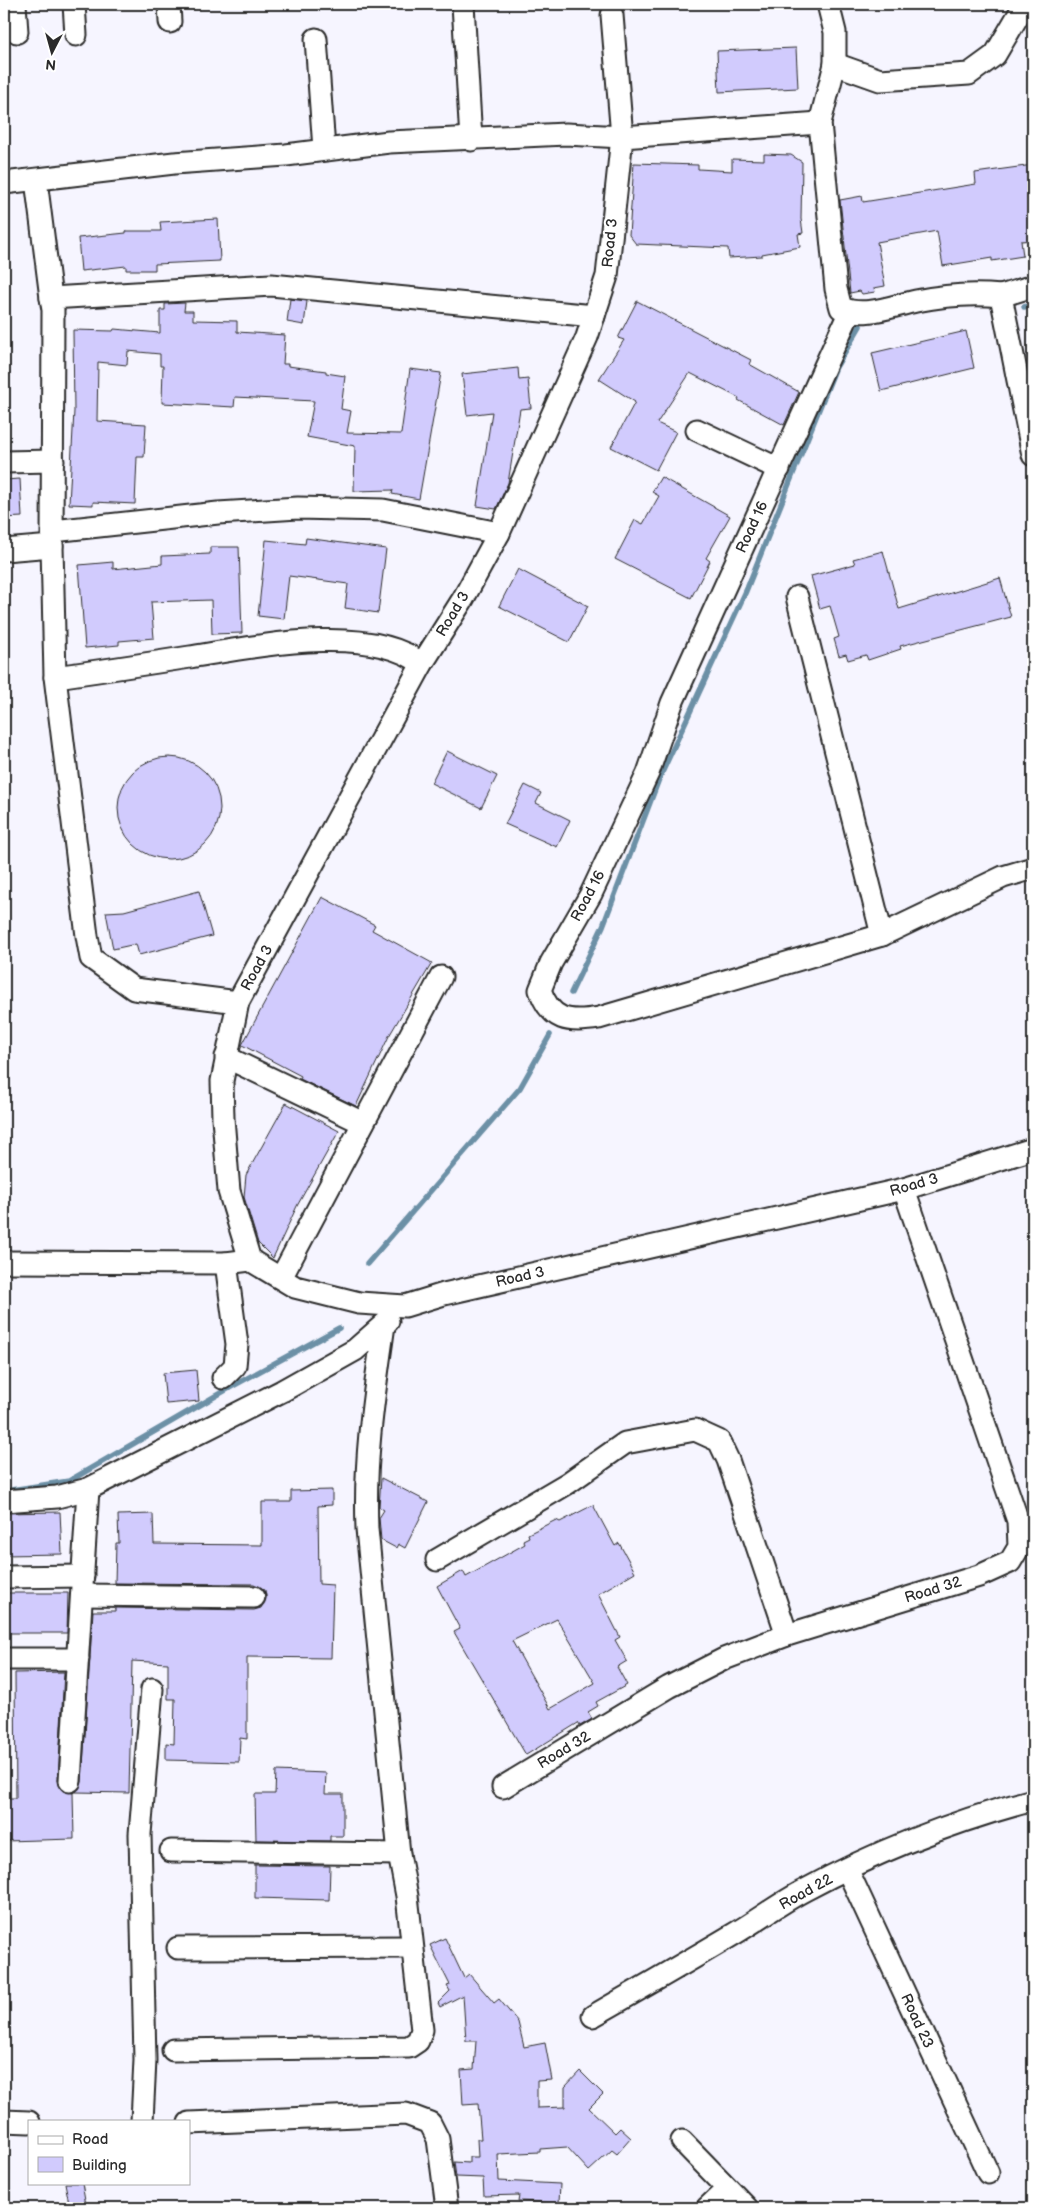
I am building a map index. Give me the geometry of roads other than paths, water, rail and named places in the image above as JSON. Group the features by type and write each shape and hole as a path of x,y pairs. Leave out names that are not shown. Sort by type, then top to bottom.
{"street":[{"path":"16,4 17,32"},
{"path":"74,4 76,35"},
{"path":"462,4 471,140"},
{"path":"828,4 835,32 835,64 820,123 836,289 841,308 850,312 884,309 917,301 971,293 1001,296 1033,286"},
{"path":"835,64 880,80 969,74 995,55 1025,4"},
{"name":"Road 3","path":"612,15 622,138 607,276 587,337 500,533 463,599 422,664 238,1002 222,1081 230,1190 250,1260 295,1287 358,1303 405,1306 444,1294 904,1189 1033,1149"},
{"path":"316,39 324,149"},
{"path":"4,183 174,163 286,155 389,142 471,140 566,134 622,138 820,123"},
{"path":"36,180 54,310 53,538 55,677 86,936 91,958 134,989 238,1002"},
{"path":"52,298 271,285 594,316"},
{"path":"1001,296 1033,454"},
{"name":"Road 16","path":"850,312 672,703 648,773 591,894 551,963 540,990 546,1006 558,1017 580,1021 599,1018 882,936 1003,877 1033,868"},
{"path":"697,430 779,469"},
{"path":"4,462 53,461"},
{"path":"4,550 53,538 218,513 298,508 383,510 500,533"},
{"path":"797,597 882,936"},
{"path":"55,677 295,641 373,643 409,653 422,664"},
{"path":"281,1278 441,977"},
{"path":"226,1056 363,1124"},
{"name":"Road 32","path":"502,1787 669,1687 724,1659 787,1635 979,1576 1010,1562 1019,1547 1018,1521 904,1189"},
{"path":"4,1262 226,1263 250,1260"},
{"path":"223,1378 235,1366 237,1344 226,1263"},
{"path":"4,1501 57,1497 88,1489 355,1350 405,1306"},
{"path":"173,2050 408,2047 418,2041 422,2030 411,1947 407,1896 399,1854 367,1529 365,1483 368,1440 384,1325"},
{"path":"437,1560 568,1483 625,1442 695,1430 719,1441 728,1460 787,1635"},
{"path":"70,1781 88,1489"},
{"path":"4,1577 82,1586 254,1597"},
{"path":"4,1659 78,1659"},
{"path":"142,2120 145,2060 140,1834 152,1688"},
{"name":"Road 22","path":"593,2016 735,1934 804,1890 882,1852 976,1815 1033,1800"},
{"path":"171,1851 399,1854"},
{"name":"Road 23","path":"847,1869 988,2173"},
{"path":"178,1948 411,1947"},
{"path":"190,2123 406,2114 430,2123 438,2139 447,2208"},
{"path":"4,2121 28,2122"},
{"path":"682,2141 747,2208"},
{"path":"707,2208 727,2189"}],"waterway":[{"path":"1024,307 1033,305"},
{"path":"571,993 603,926 659,779 746,591 836,367 860,326"},
{"path":"367,1264 520,1088 550,1035"},
{"path":"11,1490 69,1481 231,1387 339,1328"}]}
